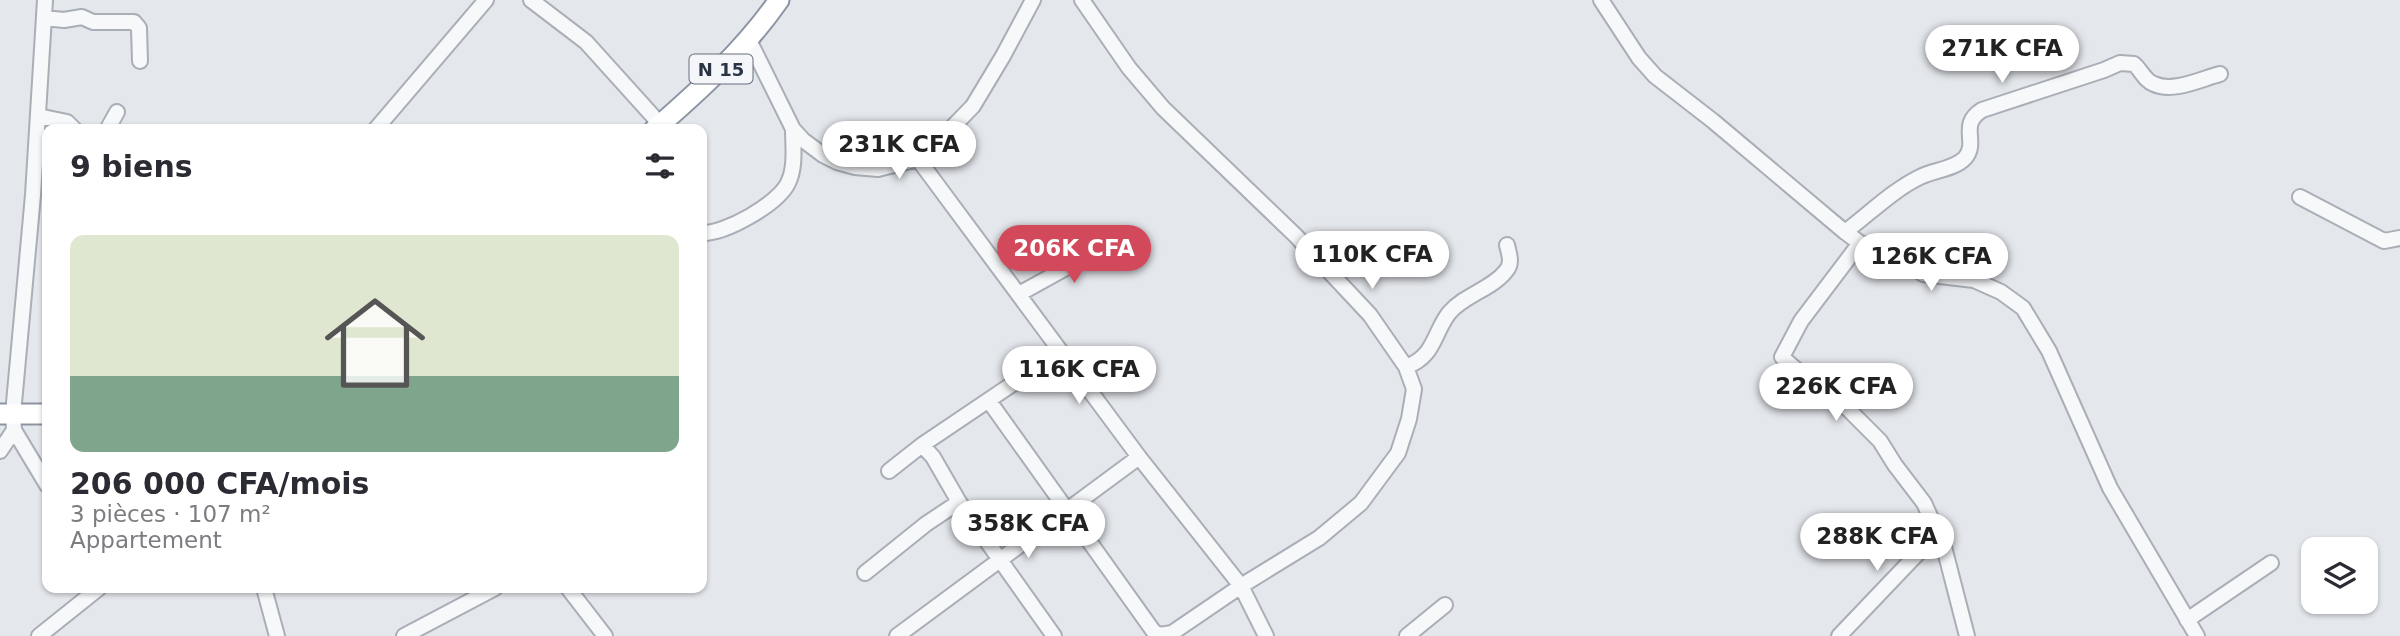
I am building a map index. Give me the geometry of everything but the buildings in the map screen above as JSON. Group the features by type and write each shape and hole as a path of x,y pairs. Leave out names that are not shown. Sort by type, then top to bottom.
{"highway":[{"name":"N 15","path":"660,124 710,80 749,40 779,0"},
{"path":"9,419 42,415"}],"street":[{"path":"0,451 9,419 30,242 45,0"},
{"path":"380,124 486,0"},
{"path":"531,0 586,42 654,124"},
{"path":"749,40 793,129 803,141 837,162 878,169 918,159 973,106 1033,0"},
{"path":"989,401 1154,632 1160,635 1172,633 1319,538 1361,503 1398,453 1409,419 1414,389 1406,367 1370,315 1296,236 1163,108 1129,68 1082,0"},
{"path":"1601,0 1639,58 1655,76 1860,243 1902,258 1923,274 1974,280 2001,292 2023,308 2049,351 2110,488 2197,636"},
{"path":"44,18 64,20 82,17 93,22 134,22 139,28 140,61"},
{"path":"1845,232 1910,182 1964,160 1970,150 1972,117 1982,110 2120,63 2134,64 2150,82 2167,87 2220,74"},
{"path":"110,124 117,112"},
{"path":"38,116 69,124"},
{"path":"707,232 728,229 782,193 789,182 793,165 793,129"},
{"path":"918,159 1139,457 1241,586 1266,636"},
{"path":"2300,197 2384,241 2400,239"},
{"path":"1019,294 1075,263 1095,238"},
{"path":"1860,243 1801,321 1782,357 1800,373 1833,394 1880,441 1924,503 1944,547 1967,636"},
{"path":"1406,367 1419,362 1427,354 1449,314 1505,273 1510,260 1507,245"},
{"path":"889,471 926,442 1060,352"},
{"path":"0,437 9,419"},
{"path":"9,419 42,476"},
{"path":"926,442 959,502 1055,636"},
{"path":"897,636 1139,457"},
{"path":"865,573 926,524 959,502"},
{"path":"1839,636 1921,550 1936,526"},
{"path":"2187,620 2271,563"},
{"path":"39,636 92,593"},
{"path":"265,593 277,636"},
{"path":"404,636 486,593"},
{"path":"572,593 605,636"},
{"path":"1407,636 1445,605"}]}
